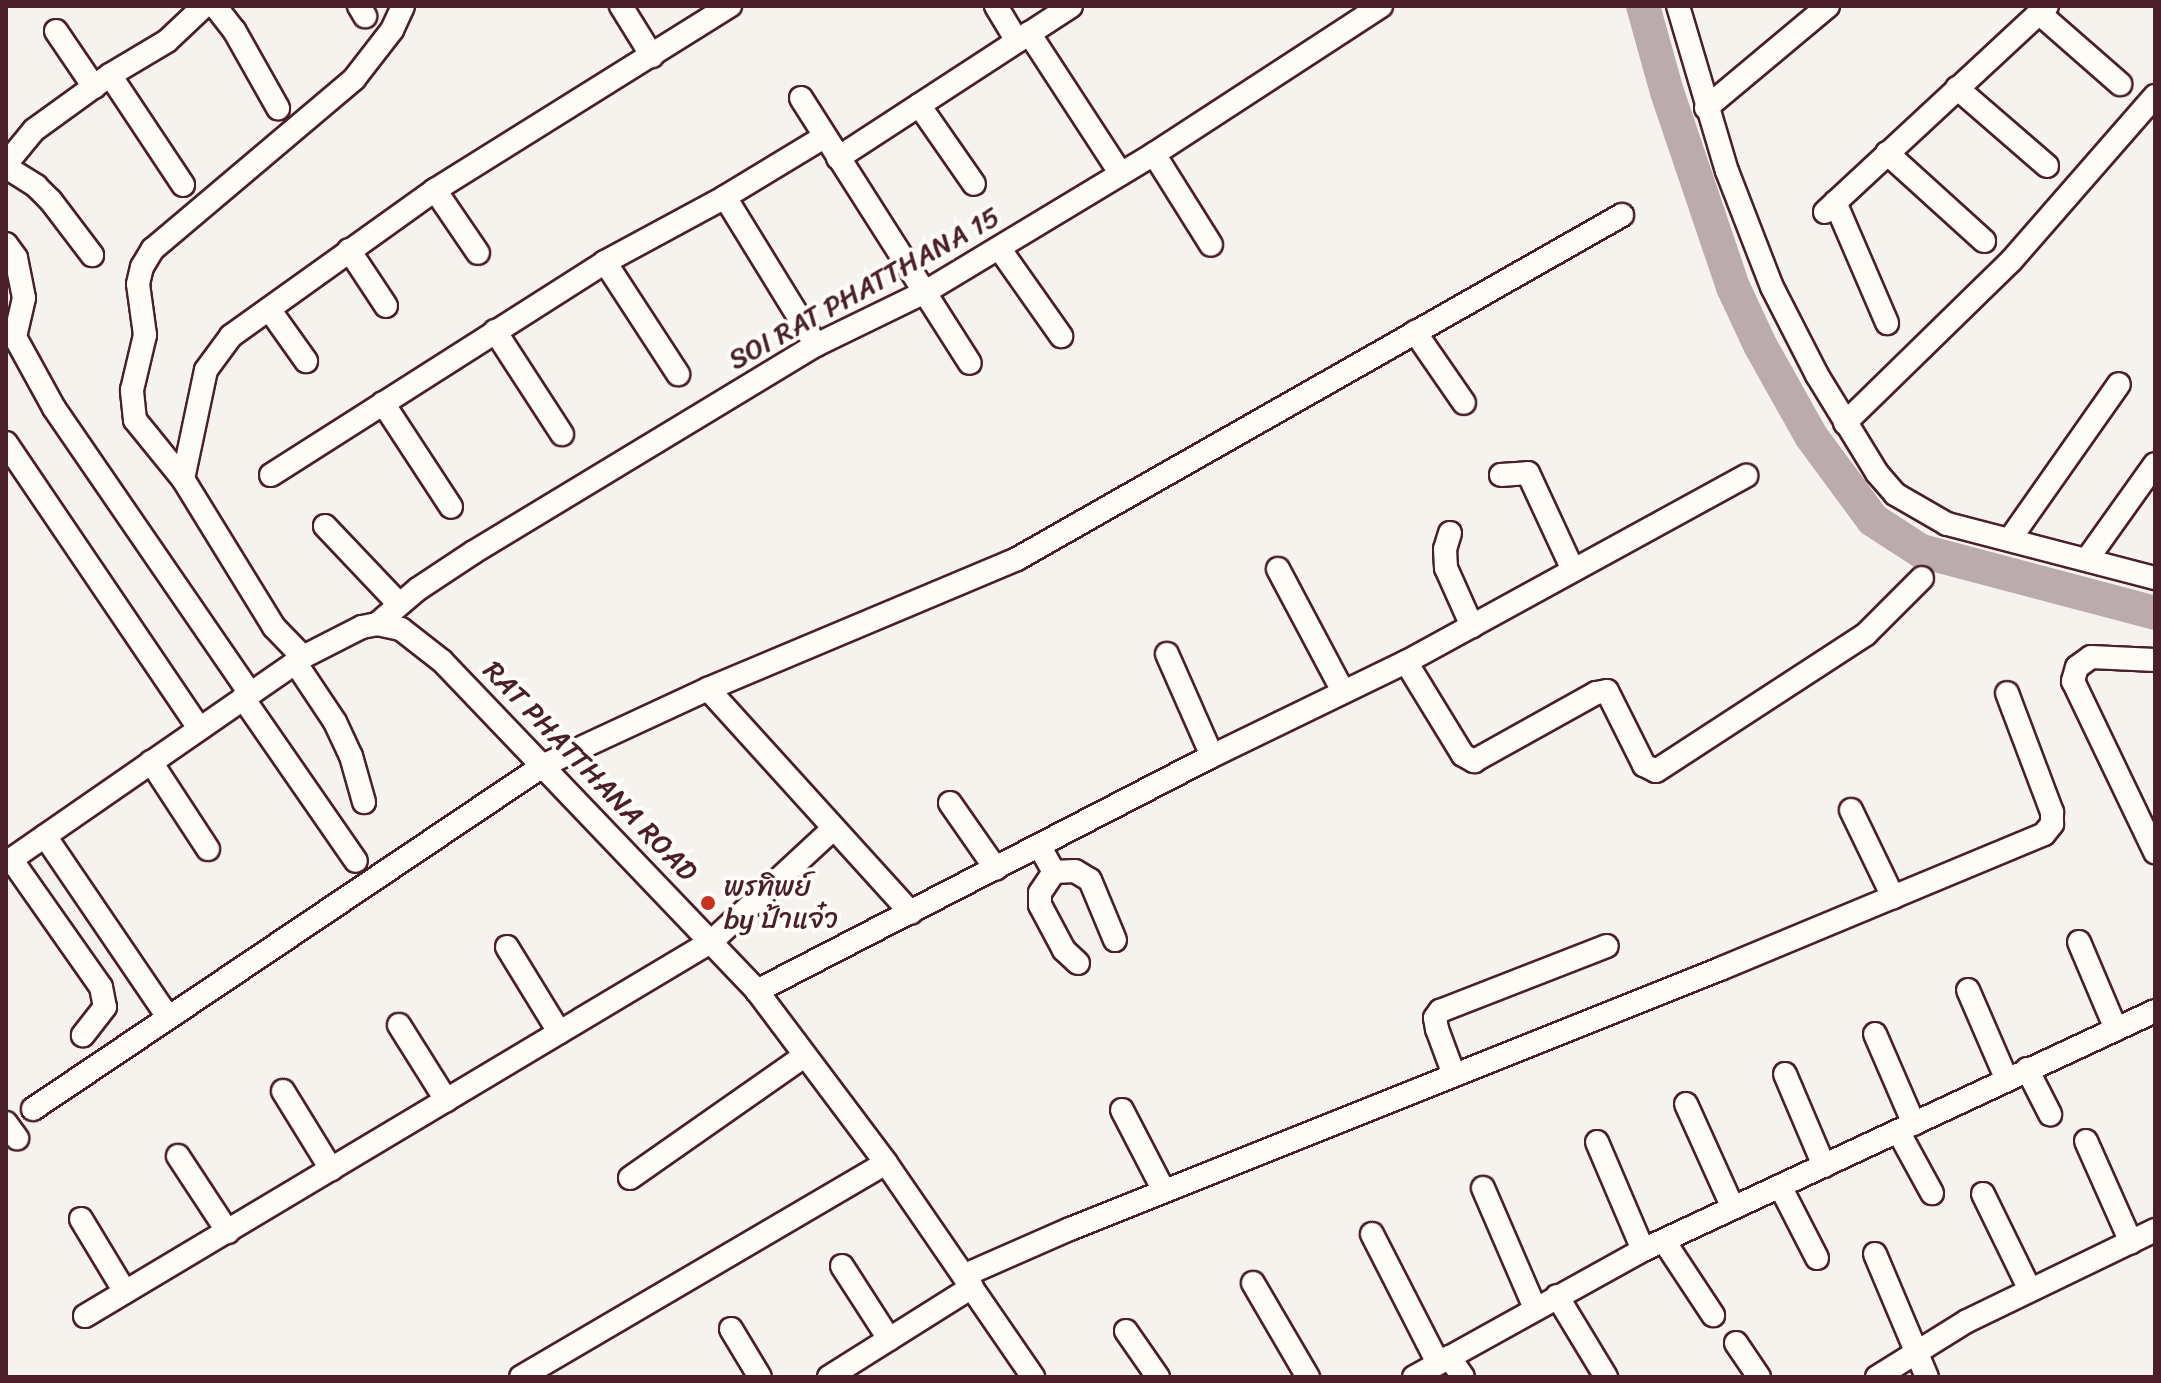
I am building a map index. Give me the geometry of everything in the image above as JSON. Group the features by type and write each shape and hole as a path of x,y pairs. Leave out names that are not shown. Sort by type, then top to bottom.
{"street":[{"path":"215,6 234,30 278,108"},
{"path":"364,802 351,756 299,660 274,627 183,479 146,437 135,420 131,403 145,335 138,284 142,267 153,249 346,88 384,40 403,6"},
{"path":"621,6 652,56"},
{"path":"183,479 210,359 231,336 435,190 730,6"},
{"path":"996,6 1023,37 1121,174"},
{"path":"838,158 1071,6"},
{"name":"SOI RAT PHATTHANA 15","path":"377,624 399,604 474,552 816,345 927,291 999,248 1154,154 1381,6"},
{"path":"1678,6 1706,108 1772,287 1845,423 1895,494 1947,524 2088,558 2155,578"},
{"path":"1706,108 1828,6"},
{"path":"1887,323 1830,207 2043,9 2120,84"},
{"path":"92,255 51,201 6,165 34,130 102,81 167,41 192,11"},
{"path":"56,31 102,81 183,185"},
{"path":"1957,88 2047,166"},
{"path":"1845,423 2011,261 2155,96"},
{"path":"801,98 927,291 970,363"},
{"path":"919,105 974,184"},
{"path":"271,475 605,262 725,197 824,137"},
{"path":"1887,153 1984,241"},
{"path":"1154,154 1211,245"},
{"path":"435,190 478,253"},
{"path":"725,197 816,345"},
{"path":"33,1109 544,765 708,689 1017,559 1622,215"},
{"path":"6,244 16,258 24,298 10,333 54,408 356,861"},
{"path":"999,248 1061,336"},
{"path":"349,250 386,306"},
{"path":"605,262 678,374"},
{"path":"269,309 306,361"},
{"path":"495,331 562,434"},
{"path":"1415,332 1464,403"},
{"path":"2010,539 2119,384"},
{"path":"383,403 451,507"},
{"path":"6,443 199,728"},
{"path":"2088,558 2155,464"},
{"path":"1501,475 1523,471 1529,475 1573,570"},
{"path":"757,991 1212,756 1406,662 1746,476"},
{"path":"325,526 399,604"},
{"path":"1450,533 1445,549 1446,568 1472,626"},
{"path":"1278,569 1343,691"},
{"path":"1406,662 1463,755 1474,761 1596,693 1607,691 1644,765 1656,771 1866,634 1922,578"},
{"path":"83,1035 105,1007 101,987 8,861 299,660 342,634 377,624"},
{"name":"RAT PHATTHANA ROAD","path":"377,624 401,629 442,661 757,991 803,1057 886,1163 1033,1377"},
{"path":"1167,654 1212,756"},
{"path":"2155,660 2091,657 2077,667 2073,681 2155,852"},
{"path":"708,689 911,913"},
{"path":"829,1377 889,1339 968,1281 1164,1191 2044,834 2052,824 2052,812 2007,693"},
{"path":"151,762 208,849"},
{"path":"950,803 996,869"},
{"path":"1851,810 1893,897"},
{"path":"85,1316 712,941 833,829"},
{"path":"45,836 168,1017"},
{"path":"1040,847 1054,872"},
{"path":"1054,872 1075,871 1090,880 1115,940"},
{"path":"1054,872 1040,893 1040,905 1064,950 1078,963"},
{"path":"2079,942 2116,1029"},
{"path":"1454,1075 1437,1029 1435,1018 1440,1011 1607,946"},
{"path":"507,947 559,1032"},
{"path":"1968,990 2006,1078"},
{"path":"1414,1377 1654,1245 2155,1011"},
{"path":"399,1025 446,1100"},
{"path":"1875,1034 1932,1193"},
{"path":"630,1178 803,1057"},
{"path":"2027,1069 2050,1114"},
{"path":"1785,1074 1824,1166"},
{"path":"283,1091 331,1169"},
{"path":"1686,1104 1733,1208"},
{"path":"1122,1110 1164,1191"},
{"path":"2086,1141 2131,1242"},
{"path":"1597,1142 1654,1245 1713,1315"},
{"path":"178,1156 228,1232"},
{"path":"521,1377 886,1163"},
{"path":"1780,1186 1817,1258"},
{"path":"1483,1188 1535,1308"},
{"path":"1983,1194 2030,1290"},
{"path":"81,1219 125,1292"},
{"path":"1877,1377 1967,1321 2155,1230"},
{"path":"1372,1234 1444,1360 1463,1377"},
{"path":"1875,1254 1927,1377"},
{"path":"842,1266 889,1339"},
{"path":"1253,1283 1308,1377"},
{"path":"1557,1296 1606,1377"},
{"path":"731,1329 760,1377"},
{"path":"1126,1331 1158,1377"},
{"path":"1736,1343 1759,1377"}],"waterway":[{"path":"1643,6 1667,92 1733,287 1760,345 1811,436 1873,520 1921,551 2155,613"}],"place":[{"name":"พรทิพย์ by ป้าแจ๋ว","path":"708,903"}]}
